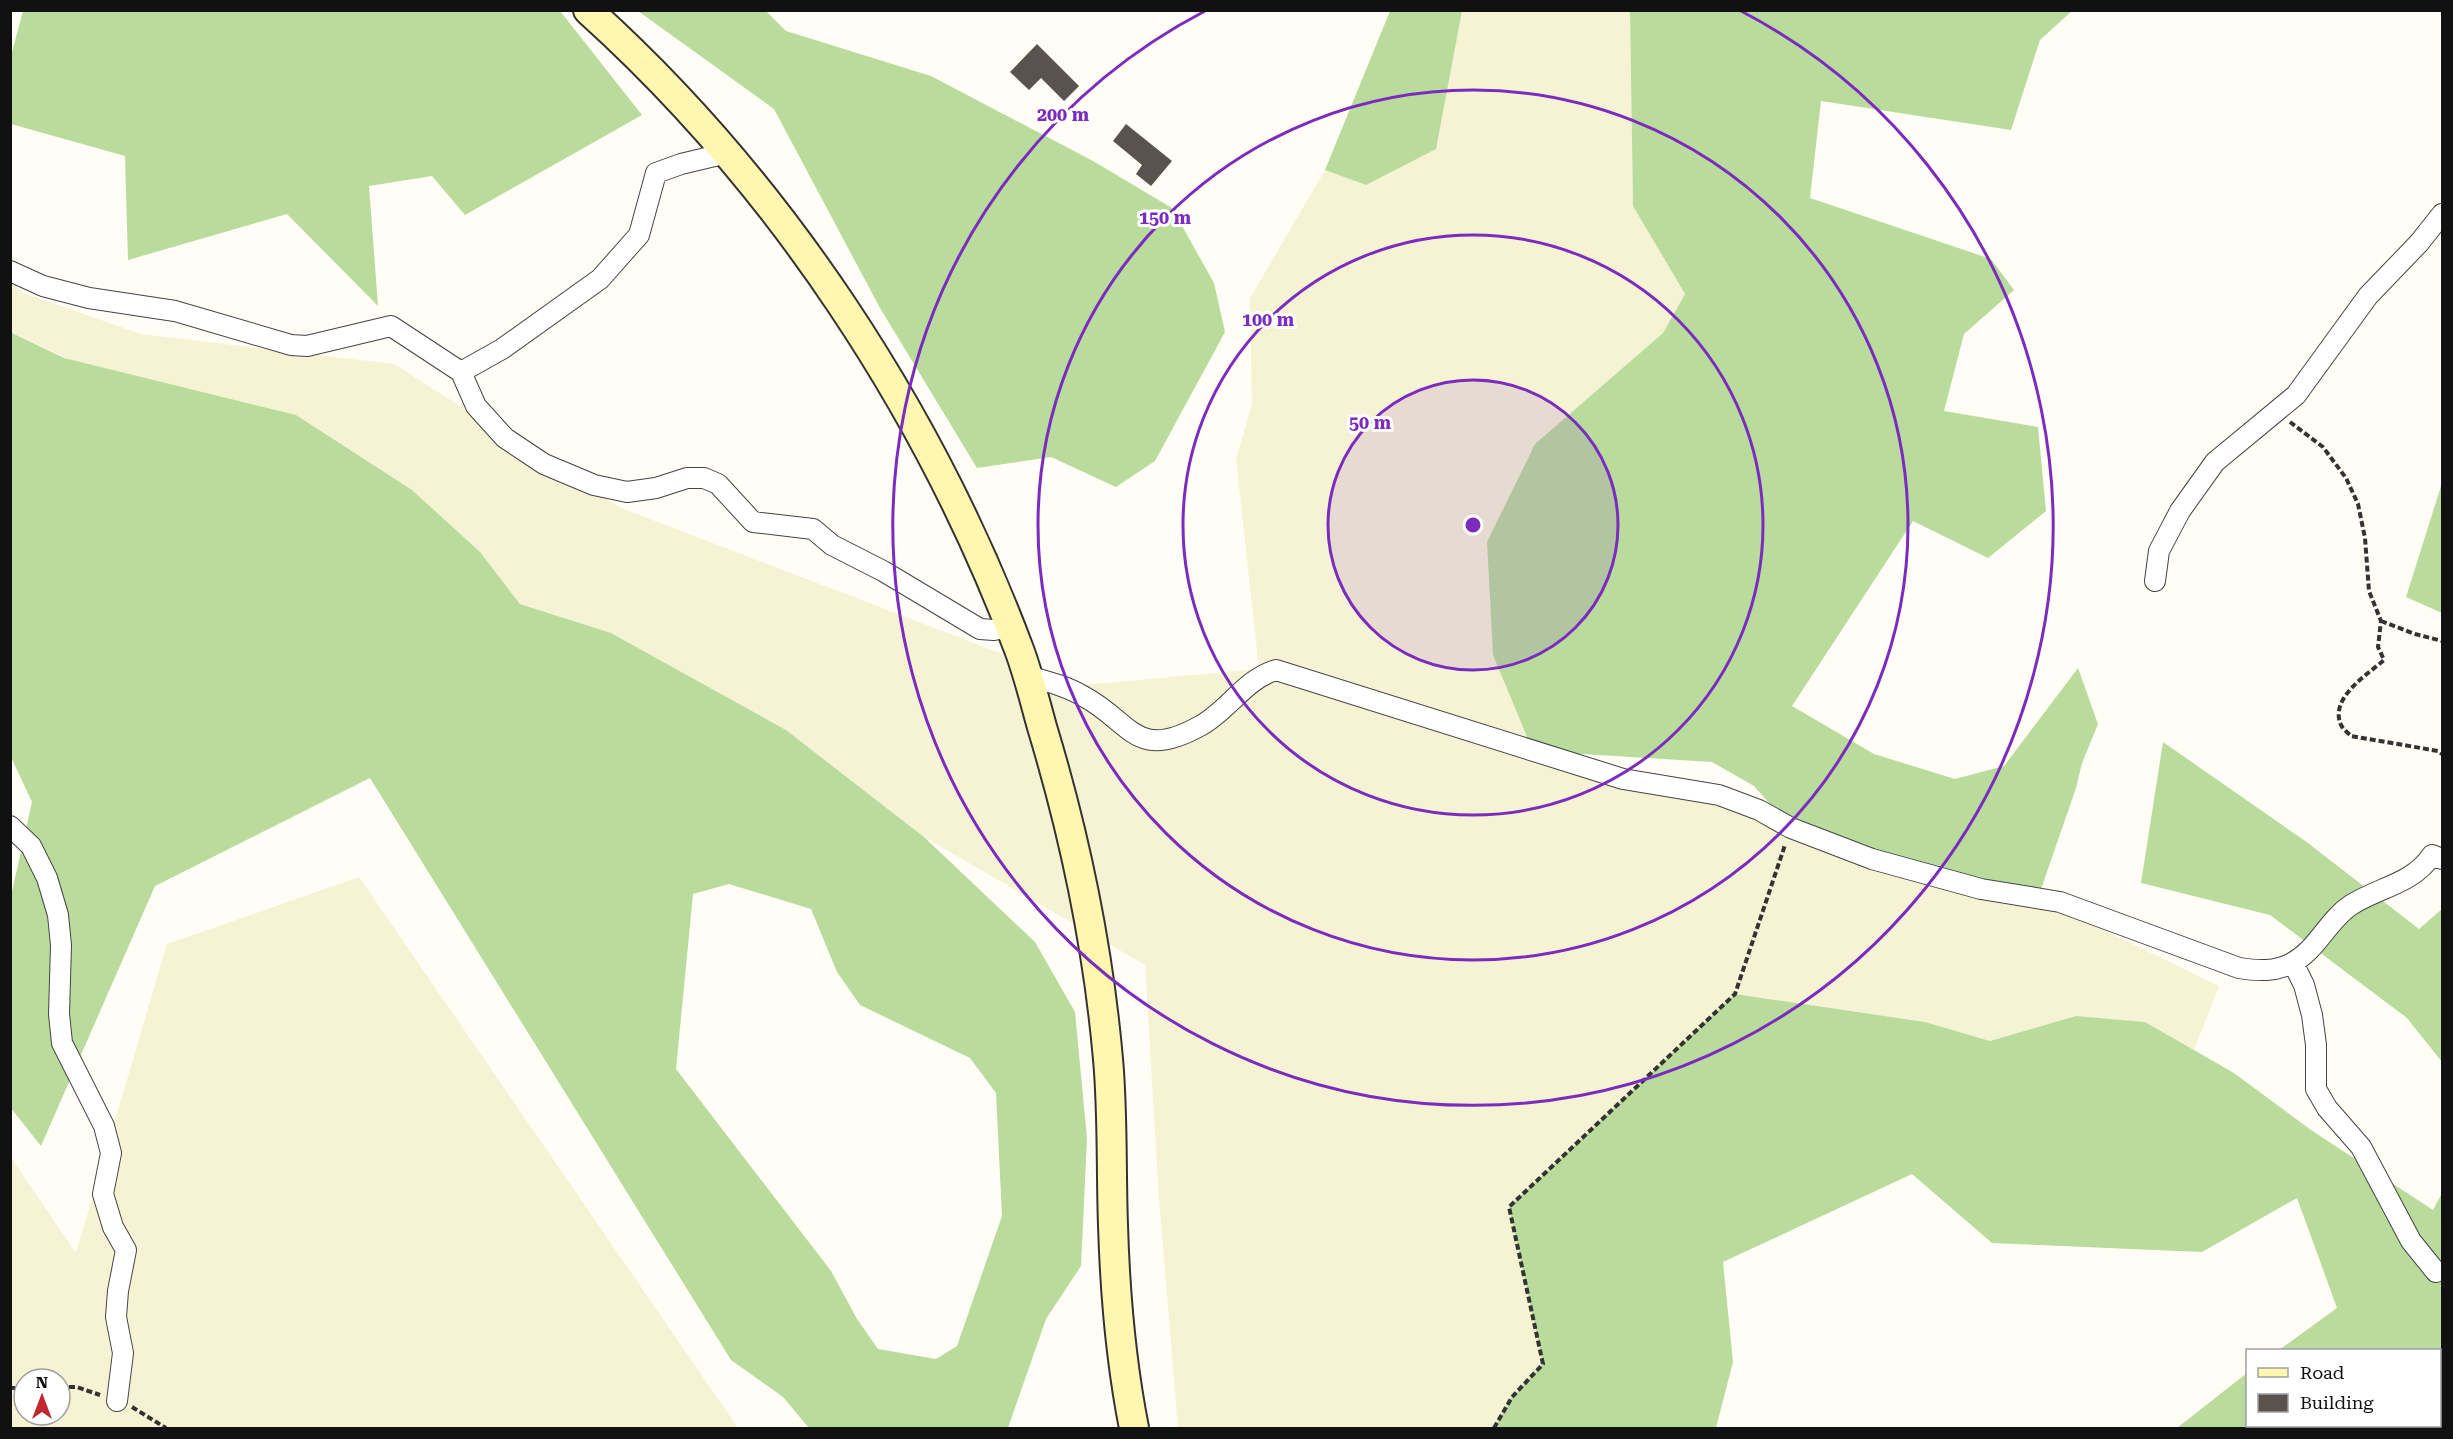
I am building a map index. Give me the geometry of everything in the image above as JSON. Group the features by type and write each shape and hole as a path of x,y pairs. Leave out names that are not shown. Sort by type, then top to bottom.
{"street":[{"path":"588,10 629,47 727,153 819,269 897,394 978,551 1009,627 1027,676 1058,780 1082,874 1108,1061 1113,1229 1120,1330 1134,1428"},
{"path":"461,372 502,349 600,279 639,235 656,173 681,164 727,153"},
{"path":"2155,580 2159,551 2180,511 2215,462 2296,395 2368,296 2419,243 2442,214"},
{"path":"10,271 43,286 89,298 175,311 291,345 307,346 391,326 461,372 476,406 505,438 544,464 594,485 627,492 656,488 687,478 704,478 718,484 753,522 813,529 832,545 883,571 980,628 994,630 1009,627"},
{"path":"1027,676 1055,683 1084,696 1137,737 1164,741 1184,735 1205,723 1261,674 1276,670 1623,779 1719,795 1759,810 1791,828 1872,859 1971,886 2060,902 2239,968 2259,971 2276,969 2293,963 2308,952 2350,906 2406,880 2424,867 2432,855 2442,859"},
{"path":"10,826 31,846 47,878 58,915 61,945 59,1014 62,1043 104,1126 111,1153 103,1194 113,1227 126,1250 118,1290 116,1317 123,1353 117,1401"},
{"path":"2293,963 2304,985 2312,1015 2316,1045 2316,1089 2327,1108 2361,1147 2411,1241 2436,1272"}],"path":[{"path":"2276,411 2323,447 2346,477 2358,504 2365,538 2369,591 2381,621 2378,646 2384,660 2343,698 2339,708 2341,724 2351,736 2438,751 2442,754"},
{"path":"2381,621 2442,641"},
{"path":"1494,1428 1512,1397 1544,1364 1509,1208 1734,994 1791,828"}],"shaded area":[{"path":"1462,11 1630,11 1633,206 1685,294 1663,333 1535,444 1533,751 1719,795 2038,898 2219,986 2194,1050 2145,1022 2076,1016 1990,1041 1925,1022 1735,994 1509,1207 1543,1364 1512,1397 1494,1428 1178,1428 1159,1199 1145,965 924,837 786,730 611,633 520,604 480,552 11,332 10,283 26,294 141,334 394,364 619,507 1083,685 1259,669 1236,459 1252,404 1250,298 1325,170 1366,185 1457,39"},
{"path":"359,877 738,1428 11,1428 10,1156 76,1253 167,944"}],"green space":[{"path":"23,11 560,11 642,115 465,215 432,176 369,186 378,306 287,214 128,260 125,156 11,124 11,56"},
{"path":"638,11 766,11 786,31 931,76 1093,161 1172,208 1214,283 1225,332 1155,461 1116,487 1051,457 977,468 880,308 774,109"},
{"path":"1390,11 1462,11 1436,149 1366,185 1325,170"},
{"path":"1630,11 2072,11 2040,40 2011,130 1821,101 1810,198 1991,259 2014,290 1964,334 1944,411 2038,427 2046,511 1988,558 1913,521 1792,706 1874,754 1955,779 2004,766 2078,668 2098,724 2082,763 2076,788 2038,898 1791,828 1754,786 1712,762 1533,751 1493,655 1487,542 1535,444 1663,333 1685,294 1633,206"},
{"path":"10,332 64,358 296,415 412,490 480,552 520,604 611,633 786,730 924,837 1035,942 1075,1012 1087,1138 1081,1266 1046,1319 1008,1428 809,1428 783,1397 731,1360 370,778 155,886 41,1146 10,1107 11,896 32,802 10,755","holes":["729,884 811,909 837,972 860,1005 970,1058 996,1093 1002,1216 957,1346 936,1359 878,1349 857,1319 831,1271 676,1069 693,894"]},
{"path":"2442,483 2442,613 2406,597"},
{"path":"2163,742 2308,843 2419,929 2442,909 2442,1062 2407,1018 2270,915 2141,883"},
{"path":"1735,994 1925,1022 1990,1041 2076,1016 2145,1022 2234,1073 2311,1130 2433,1210 2442,1193 2442,1428 2177,1428 2246,1374 2246,1427 2441,1427 2441,1349 2280,1349 2337,1308 2297,1198 2202,1252 1992,1243 1912,1174 1723,1262 1733,1362 1716,1428 1494,1428 1512,1397 1543,1364 1509,1207"}],"building":[{"path":"1037,44 1079,86 1064,101 1041,78 1029,90 1010,72"},
{"path":"1126,124 1172,161 1151,186 1136,174 1142,165 1113,141"}]}
